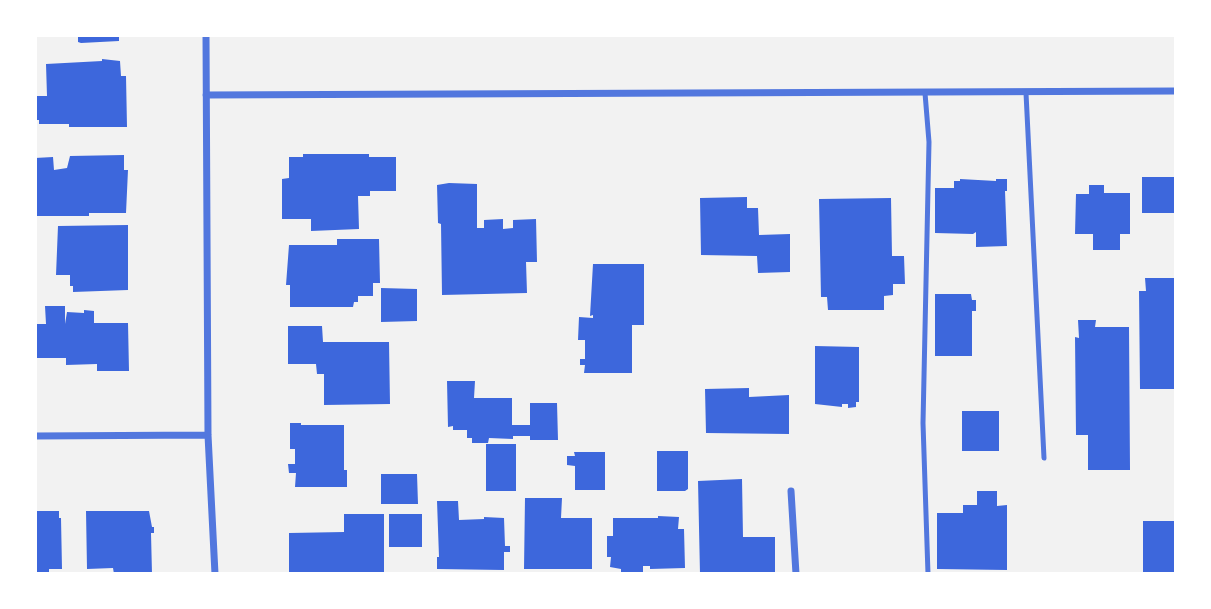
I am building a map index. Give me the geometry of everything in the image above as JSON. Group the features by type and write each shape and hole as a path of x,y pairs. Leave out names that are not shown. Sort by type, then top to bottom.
{"street":[{"path":"206,35 208,435 215,574"},
{"path":"206,95 1176,91"},
{"path":"35,436 208,435"},
{"path":"791,491 796,574"}],"lane":[{"path":"925,93 929,142 923,423 928,574"},
{"path":"1026,93 1044,458"}],"building":[{"path":"78,35 119,35 119,41 81,43 78,42"},
{"path":"102,59 120,61 121,76 126,76 127,127 69,127 69,124 39,124 39,120 35,120 35,96 47,96 46,64"},
{"path":"303,154 369,154 369,157 396,157 396,191 370,191 370,196 358,196 359,229 311,231 311,219 282,219 282,179 289,178 289,157 303,157"},
{"path":"124,155 124,170 128,170 126,213 36,216 35,158 53,157 54,170 67,168 70,156"},
{"path":"1142,177 1175,177 1175,213 1142,213"},
{"path":"1007,179 1007,246 976,247 976,232 935,233 935,188 954,188 954,181"},
{"path":"477,184 477,228 484,228 484,220 503,219 503,229 513,228 513,220 536,219 537,262 526,262 527,293 442,295 441,224 438,223 437,185"},
{"path":"1089,185 1104,185 1104,193 1130,193 1130,234 1120,234 1120,250 1093,250 1093,234 1075,234 1076,194 1089,194"},
{"path":"747,197 747,208 758,208 759,235 790,234 790,272 758,273 757,256 701,255 700,198"},
{"path":"891,198 892,256 904,256 905,284 893,284 893,295 884,296 884,310 828,310 827,297 821,297 819,199"},
{"path":"128,225 128,290 73,292 70,275 56,275 58,226"},
{"path":"337,239 379,239 380,283 373,283 373,296 358,296 358,302 354,302 353,307 290,307 290,285 286,285 289,245 337,245"},
{"path":"593,264 644,264 644,325 632,325 632,373 584,373 585,365 580,365 580,359 585,359 585,340 578,340 579,317 593,318 593,315 590,316"},
{"path":"1145,278 1176,278 1176,389 1140,389 1139,291 1146,291"},
{"path":"381,288 417,289 417,321 381,322"},
{"path":"935,294 971,294 972,300 976,300 976,311 972,311 972,356 935,356"},
{"path":"45,306 65,306 65,324 67,312 84,313 84,310 94,311 94,323 128,323 129,371 97,371 97,364 66,365 66,358 35,358 35,324 46,324"},
{"path":"1078,320 1096,320 1095,327 1129,327 1130,470 1088,470 1088,435 1076,435 1075,337 1079,338"},
{"path":"288,326 322,326 323,342 389,342 390,404 324,405 324,374 317,374 316,364 288,364"},
{"path":"815,346 859,347 859,402 856,402 856,407 848,408 848,404 842,404 842,407 815,404"},
{"path":"447,381 475,381 474,398 512,398 512,425 530,425 530,403 557,403 558,440 530,440 530,436 513,436 513,439 489,438 488,443 472,443 472,438 467,438 467,430 453,430 453,426 448,427"},
{"path":"749,388 749,397 789,395 789,434 706,433 705,389"},
{"path":"962,411 999,411 999,451 962,451"},
{"path":"290,423 344,425 344,470 347,470 347,487 295,487 296,473 289,473 288,464 295,464 295,449 290,449"},
{"path":"486,444 516,444 516,491 486,491"},
{"path":"657,451 688,451 688,489 657,491"},
{"path":"574,452 605,452 605,490 575,490 575,466 567,465 567,456 575,456"},
{"path":"381,474 417,474 418,504 381,504"},
{"path":"742,479 743,537 775,537 775,574 700,574 698,481"},
{"path":"977,491 997,491 997,506 1007,505 1007,570 937,569 937,513 963,513 963,505 977,505"},
{"path":"525,498 562,498 561,518 592,518 592,569 524,569"},
{"path":"437,501 458,501 459,520 504,518 505,546 510,546 510,552 504,552 504,570 437,569"},
{"path":"37,511 59,511 61,518 62,569 49,569 49,574 35,574"},
{"path":"86,511 149,511 154,527 154,533 151,533 152,574 114,574 113,568 87,569"},
{"path":"344,514 384,514 384,574 289,574 289,533 344,532"},
{"path":"389,514 422,514 422,547 389,547"},
{"path":"679,517 678,529 684,529 685,568 650,569 650,566 643,566 643,572 621,573 621,569 610,567 607,536 613,536 613,518"},
{"path":"1143,521 1176,521 1176,574 1143,574"}]}
